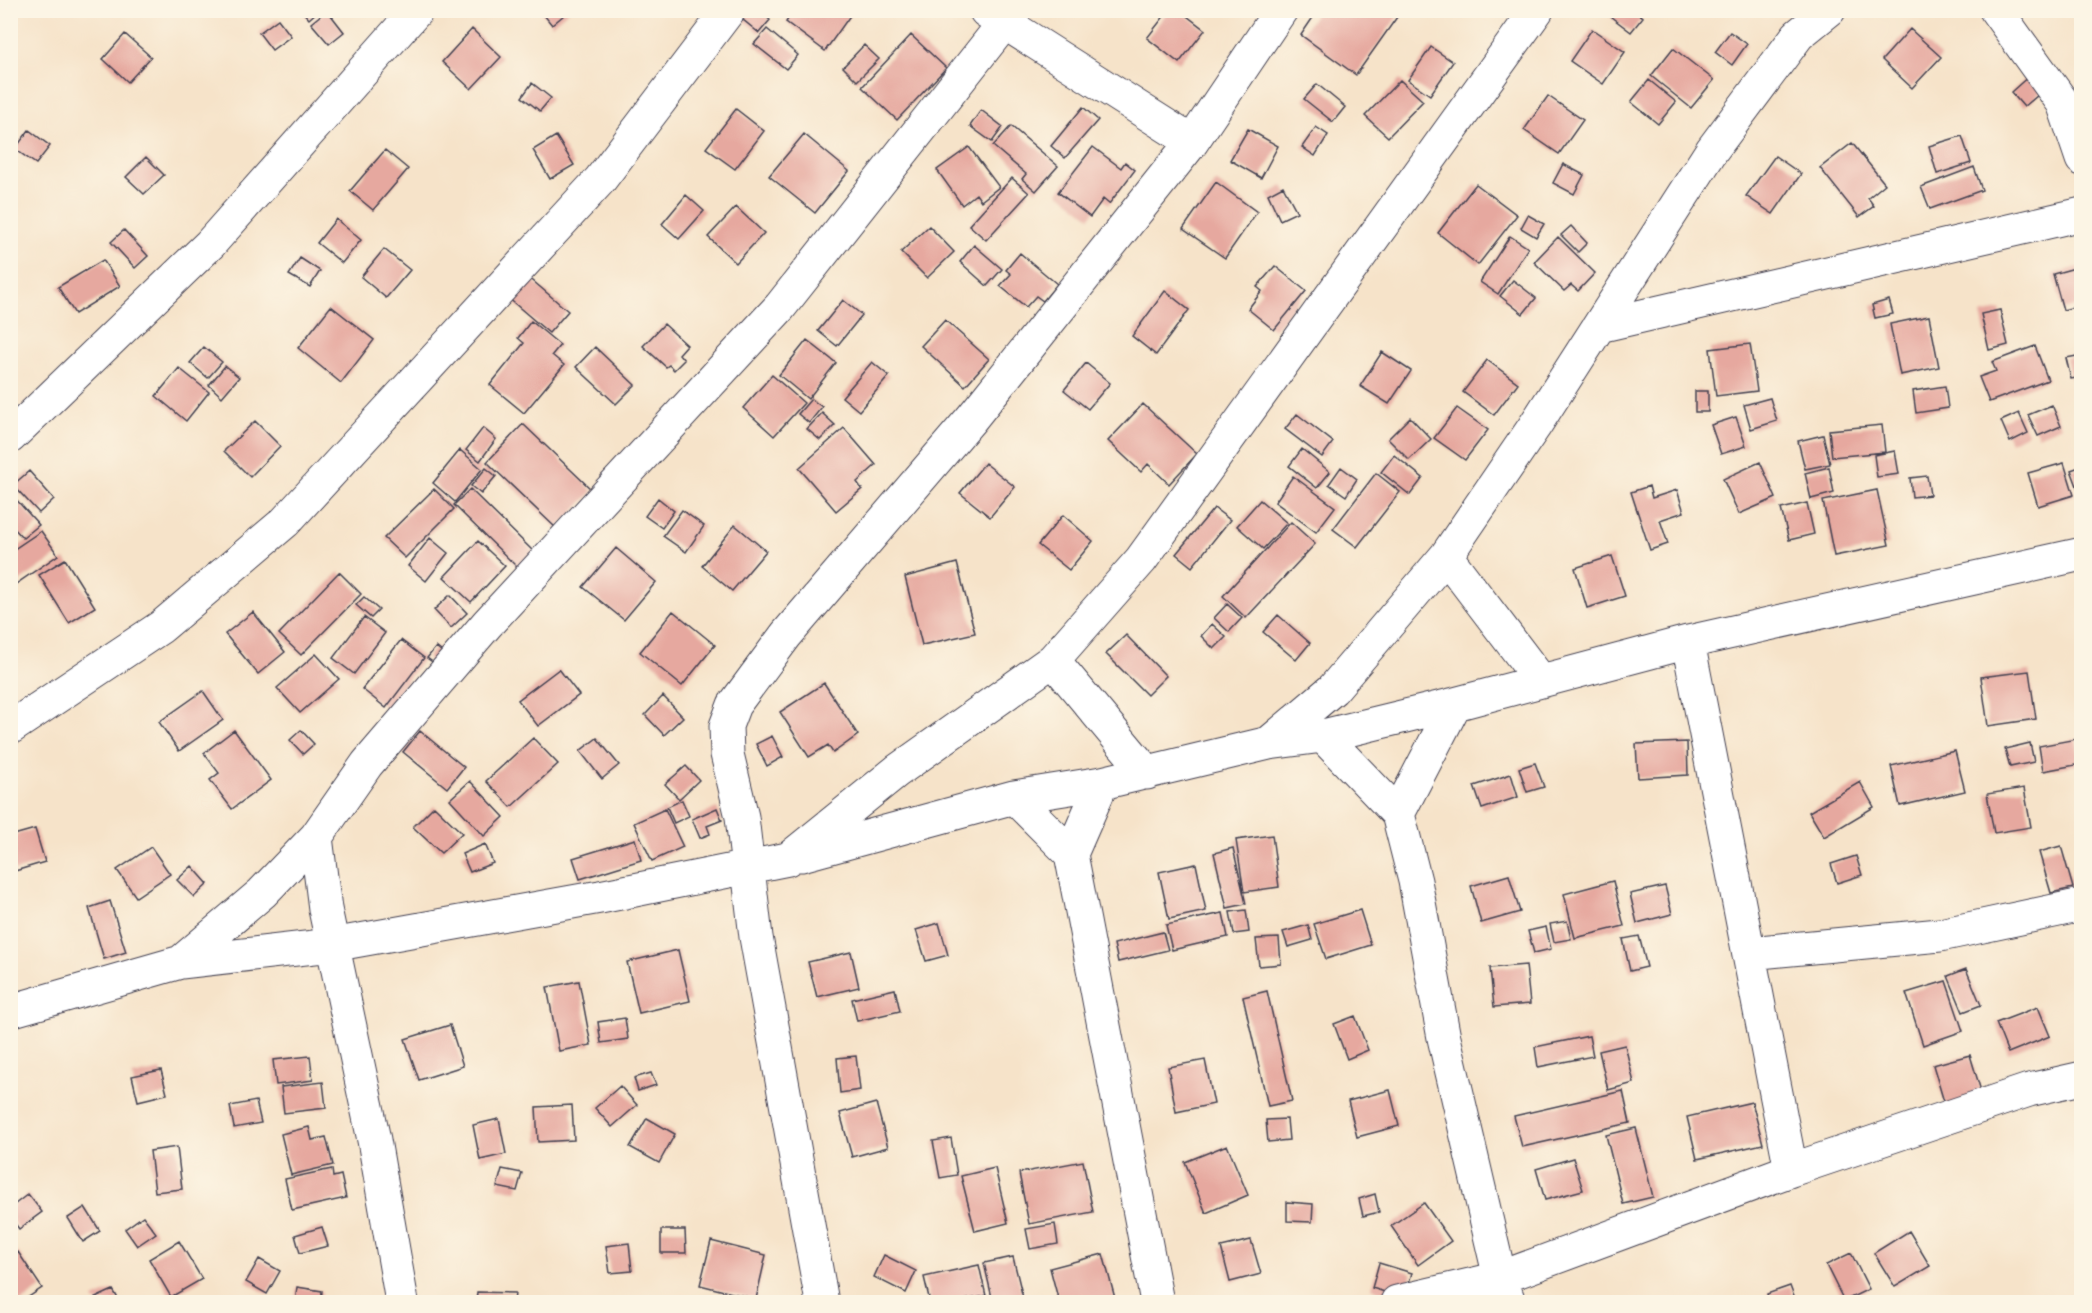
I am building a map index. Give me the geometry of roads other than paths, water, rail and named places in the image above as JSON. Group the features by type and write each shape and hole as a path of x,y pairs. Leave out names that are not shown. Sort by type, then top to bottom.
{"street":[{"path":"10,437 210,244 417,10"},
{"path":"10,728 160,627 285,522 600,180 729,10"},
{"path":"822,1302 756,937 742,817 727,754 726,726 734,705 786,635 971,418 1192,142 1281,10"},
{"path":"788,859 897,771 1053,660 1141,560 1537,10"},
{"path":"1269,743 1333,689 1446,556 1534,427 1712,150 1804,23 1829,10"},
{"path":"1996,10 2063,103 2082,159"},
{"path":"181,962 262,893 316,837 367,764 487,624 780,307 1001,14 1192,142"},
{"path":"1599,326 2082,214"},
{"path":"10,1011 181,962 332,945 600,897 788,859 1014,797 1102,783 1269,743 1323,736 1455,704 1688,642 2082,554"},
{"path":"1446,556 1541,681"},
{"path":"1688,642 1791,1170"},
{"path":"1053,660 1147,773"},
{"path":"1398,814 1455,704"},
{"path":"1323,736 1398,814 1415,881 1444,1038 1505,1290"},
{"path":"1071,854 1102,783"},
{"path":"1014,797 1071,854 1156,1302"},
{"path":"316,837 325,909 374,1140 402,1302"},
{"path":"1749,953 1940,935 2082,905"},
{"path":"1397,1302 1505,1290 1791,1170 2029,1090 2082,1078"}]}
